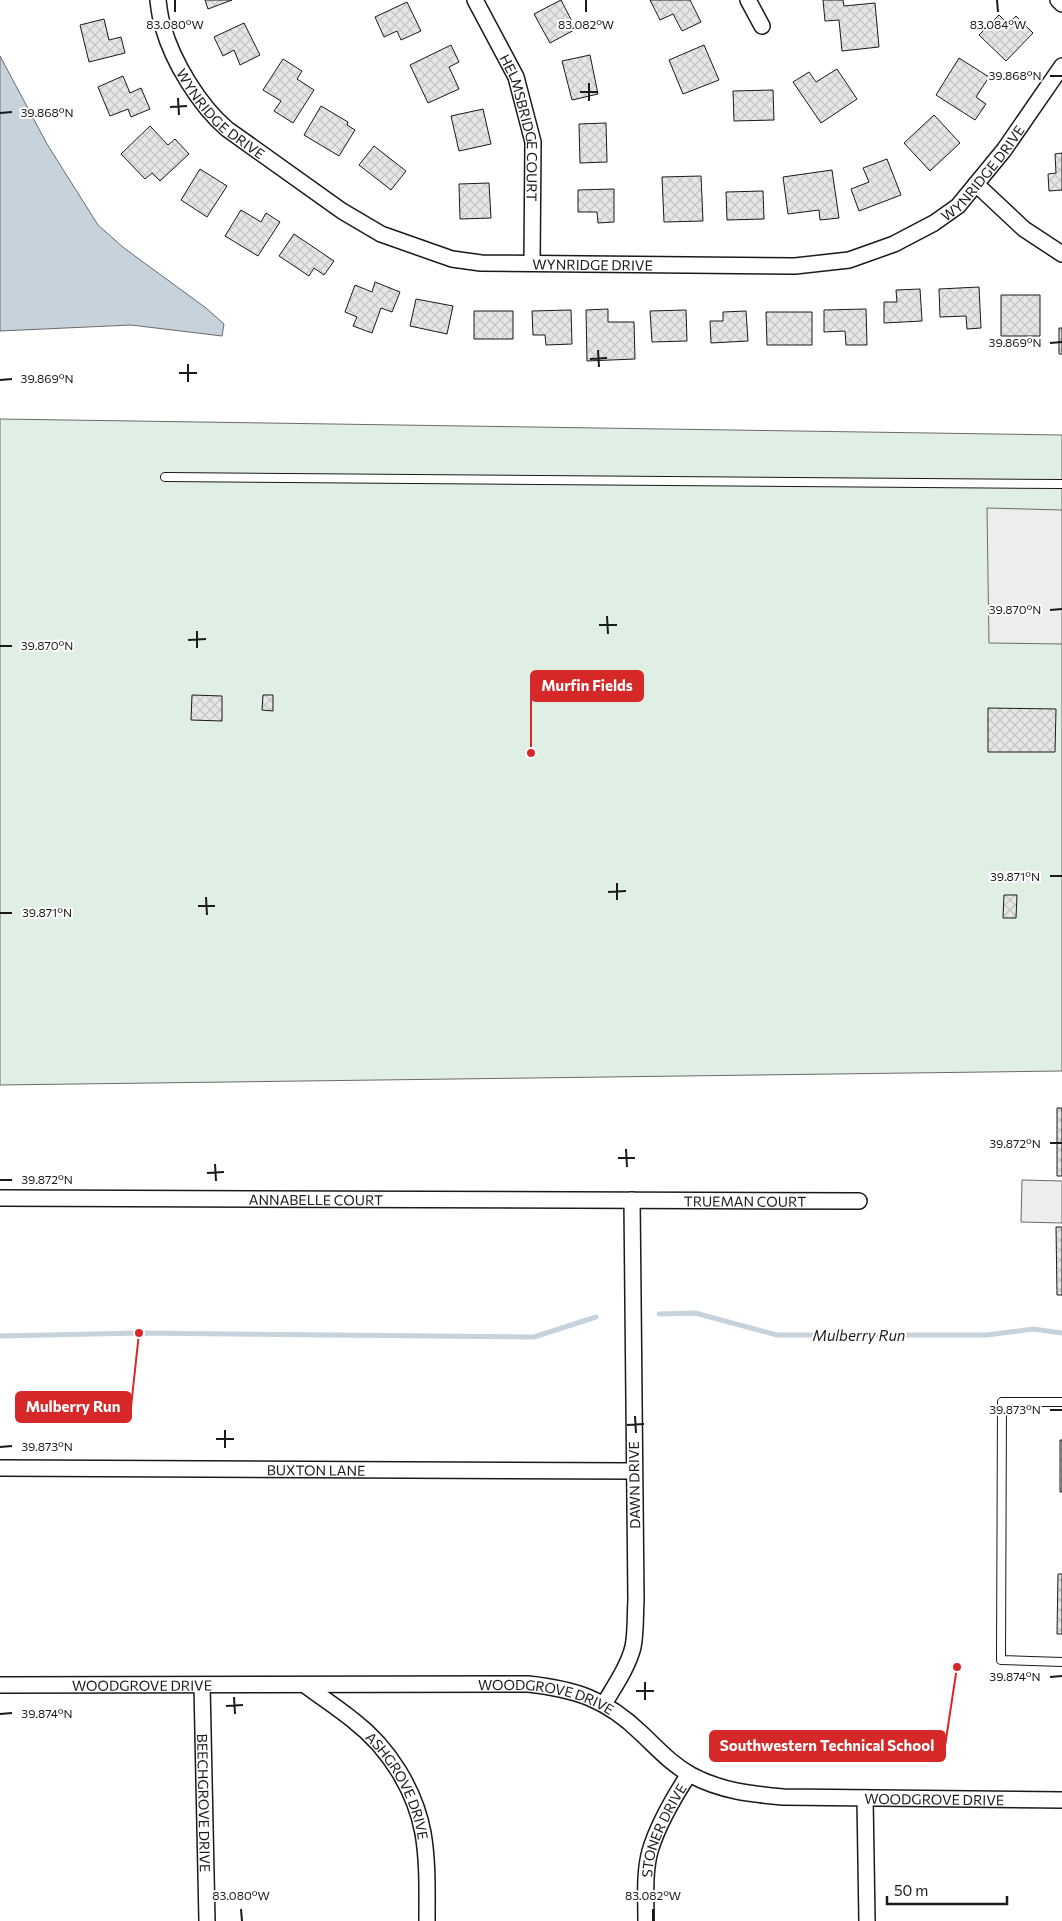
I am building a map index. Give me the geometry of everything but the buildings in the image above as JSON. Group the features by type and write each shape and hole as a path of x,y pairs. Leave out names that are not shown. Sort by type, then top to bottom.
{"street":[{"name":"WYNRIDGE DRIVE","path":"158,0 163,27 179,66 218,121 342,211 381,234 452,259 482,263 795,266 849,260 894,244 934,223 958,206 1004,150 1062,66"},
{"name":"HELMSBRIDGE COURT","path":"475,0 516,77 533,142 532,263"},
{"path":"748,0 762,26"},
{"path":"1058,0 1062,4"},
{"path":"976,184 1024,229 1062,254"},
{"name":"ANNABELLE COURT","path":"0,1198 632,1200"},
{"name":"TRUEMAN COURT","path":"632,1200 859,1201"},
{"name":"DAWN DRIVE","path":"604,1704 627,1662 633,1648 635,1634 632,1200"},
{"name":"BUXTON LANE","path":"0,1468 633,1471"},
{"name":"WOODGROVE DRIVE","path":"0,1684 528,1684 568,1691 604,1704 617,1711 667,1758 689,1774 707,1783 741,1793 783,1797 1062,1800"},
{"name":"ASHGROVE DRIVE","path":"305,1684 370,1735 400,1772 409,1790 423,1833 427,1921"},
{"name":"BEECHGROVE DRIVE","path":"202,1685 207,1921"},
{"name":"STONER DRIVE","path":"646,1921 646,1890 650,1851 675,1797 689,1774"},
{"path":"865,1798 867,1921"}],"lane":[{"path":"165,477 1062,484"},
{"path":"1062,1402 1002,1402 1001,1650 1001,1660 1062,1662"}],"green space":[{"path":"0,419 1062,435 1062,1071 0,1085"}],"shaded area":[{"path":"0,56 47,144 98,225 124,248 206,308 224,324 222,336 131,325 0,331"},
{"path":"987,508 1062,510 1062,644 989,643"},
{"path":"1022,1180 1062,1181 1062,1223 1021,1222"}],"waterway":[{"name":"Mulberry Run","path":"659,1314 695,1313 777,1335 987,1335 1033,1329 1062,1333"},
{"name":"Mulberry Run","path":"0,1336 139,1333 534,1337 596,1317"}],"place":[{"name":"Murfin Fields","path":"531,753"},
{"name":"Mulberry Run","path":"139,1333"},
{"name":"Southwestern Technical School","path":"957,1667"}]}
